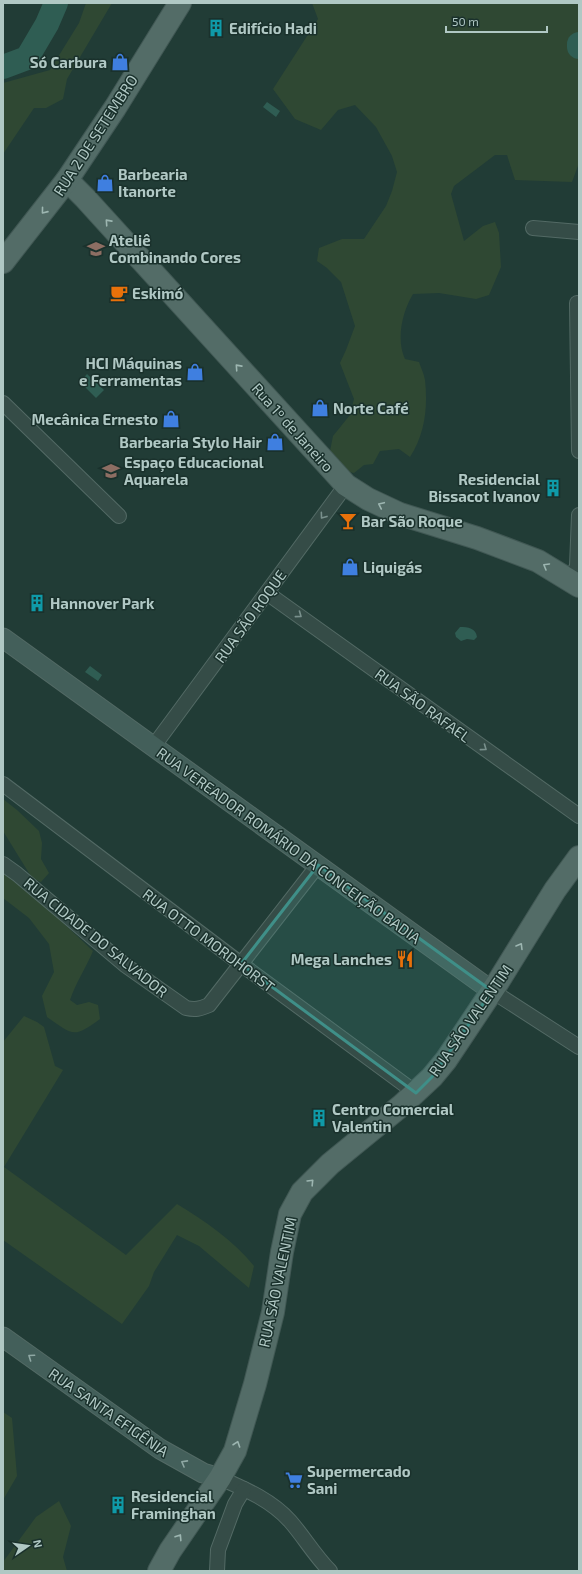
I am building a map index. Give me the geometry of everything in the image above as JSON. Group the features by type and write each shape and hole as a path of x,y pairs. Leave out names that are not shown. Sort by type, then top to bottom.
{"main road":[{"name":"RUA 2 DE SETEMBRO","path":"3,262 68,180 107,121 180,3"},
{"name":"Rua 1º de Janeiro","path":"68,180 346,485 368,499 400,514 508,549 538,561 575,583"},
{"name":"RUA SÃO VALENTIM","path":"159,1571 170,1551 220,1478 235,1451 255,1384 273,1312 290,1214 302,1192 314,1179 416,1094 432,1077 446,1060 492,991 555,890 579,857"}],"street":[{"path":"533,228 579,232"},
{"path":"577,303 579,451"},
{"path":"3,403 119,516"},
{"name":"RUA SÃO ROQUE","path":"153,747 346,485"},
{"path":"575,583 579,515"},
{"name":"RUA SÃO RAFAEL","path":"267,593 579,816"},
{"name":"RUA VEREADOR ROMÁRIO DA CONCEIÇÃO BADIA","path":"3,638 492,991 579,1046"},
{"name":"RUA OTTO MORDHORST","path":"3,784 416,1094"},
{"name":"RUA CIDADE DO SALVADOR","path":"3,864 17,874 125,965 186,1008 194,1010 209,1006 318,865"},
{"name":"RUA SANTA EFIGÊNIA","path":"3,1337 160,1449 203,1473 220,1478"},
{"path":"220,1478 273,1505 290,1520 330,1571"},
{"path":"217,1571 218,1550 235,1504 244,1489"}],"highlighted area":[{"path":"318,865 492,991 432,1077 416,1093 241,964"}],"shaded area":[{"path":"86,3 112,3 67,79 63,99 46,108 34,108 3,154 3,83 50,70 79,23"},
{"path":"312,3 579,3 579,163 572,182 515,180 507,155 495,155 454,186 451,194 464,241 483,226 495,222 499,233 501,267 489,295 476,299 439,293 413,294 403,317 401,343 405,359 419,362 425,380 426,410 422,430 410,457 399,449 380,451 373,464 364,465 354,473 345,471 330,451 333,436 350,415 354,399 340,363 355,326 341,282 327,268 317,261 319,248 342,239 364,239 386,206 397,172 392,156 376,127 355,105 338,110 321,130 295,119 273,89 318,19"},
{"path":"267,102 280,111 276,117 263,107"},
{"path":"87,374 104,390 96,398 80,382"},
{"path":"460,627 473,630 477,637 474,640 467,639 461,641 456,637 455,633"},
{"path":"90,666 102,675 98,681 85,672"},
{"path":"3,799 39,831 42,843 41,859 49,873 41,882 32,878 3,831"},
{"path":"3,873 43,904 93,951 70,1000 77,1005 89,1002 98,1005 100,1019 84,1030 78,1032 68,1031 47,1017 42,996 54,972 49,944 29,918 3,898"},
{"path":"24,1016 44,1027 55,1066 63,1070 4,1167 126,1255 177,1204 228,1239 254,1266 249,1288 199,1246 177,1235 154,1272 149,1286 122,1324 3,1240 3,1042"},
{"path":"3,1412 12,1418 17,1476 3,1500"},
{"path":"59,1501 71,1526 63,1557 67,1571 3,1571 3,1562 36,1517"}],"waterway":[{"path":"3,67 27,58 47,24 56,3"}],"place":[{"name":"Edifício Hadi","path":"216,28"},
{"name":"Só Carbura","path":"120,62"},
{"name":"Barbearia Itanorte","path":"105,183"},
{"name":"Ateliê Combinando Cores","path":"96,249"},
{"name":"Eskimó","path":"119,293"},
{"name":"HCI Máquinas e Ferramentas","path":"195,372"},
{"name":"Norte Café","path":"320,408"},
{"name":"Mecânica Ernesto","path":"171,419"},
{"name":"Barbearia Stylo Hair","path":"275,442"},
{"name":"Espaço Educacional Aquarela","path":"111,471"},
{"name":"Residencial Bissacot Ivanov","path":"553,488"},
{"name":"Bar São Roque","path":"348,521"},
{"name":"Liquigás","path":"350,567"},
{"name":"Hannover Park","path":"37,603"},
{"name":"Mega Lanches","path":"405,959"},
{"name":"Centro Comercial Valentin","path":"319,1118"},
{"name":"Supermercado Sani","path":"294,1480"},
{"name":"Residencial Framinghan","path":"118,1505"}]}
